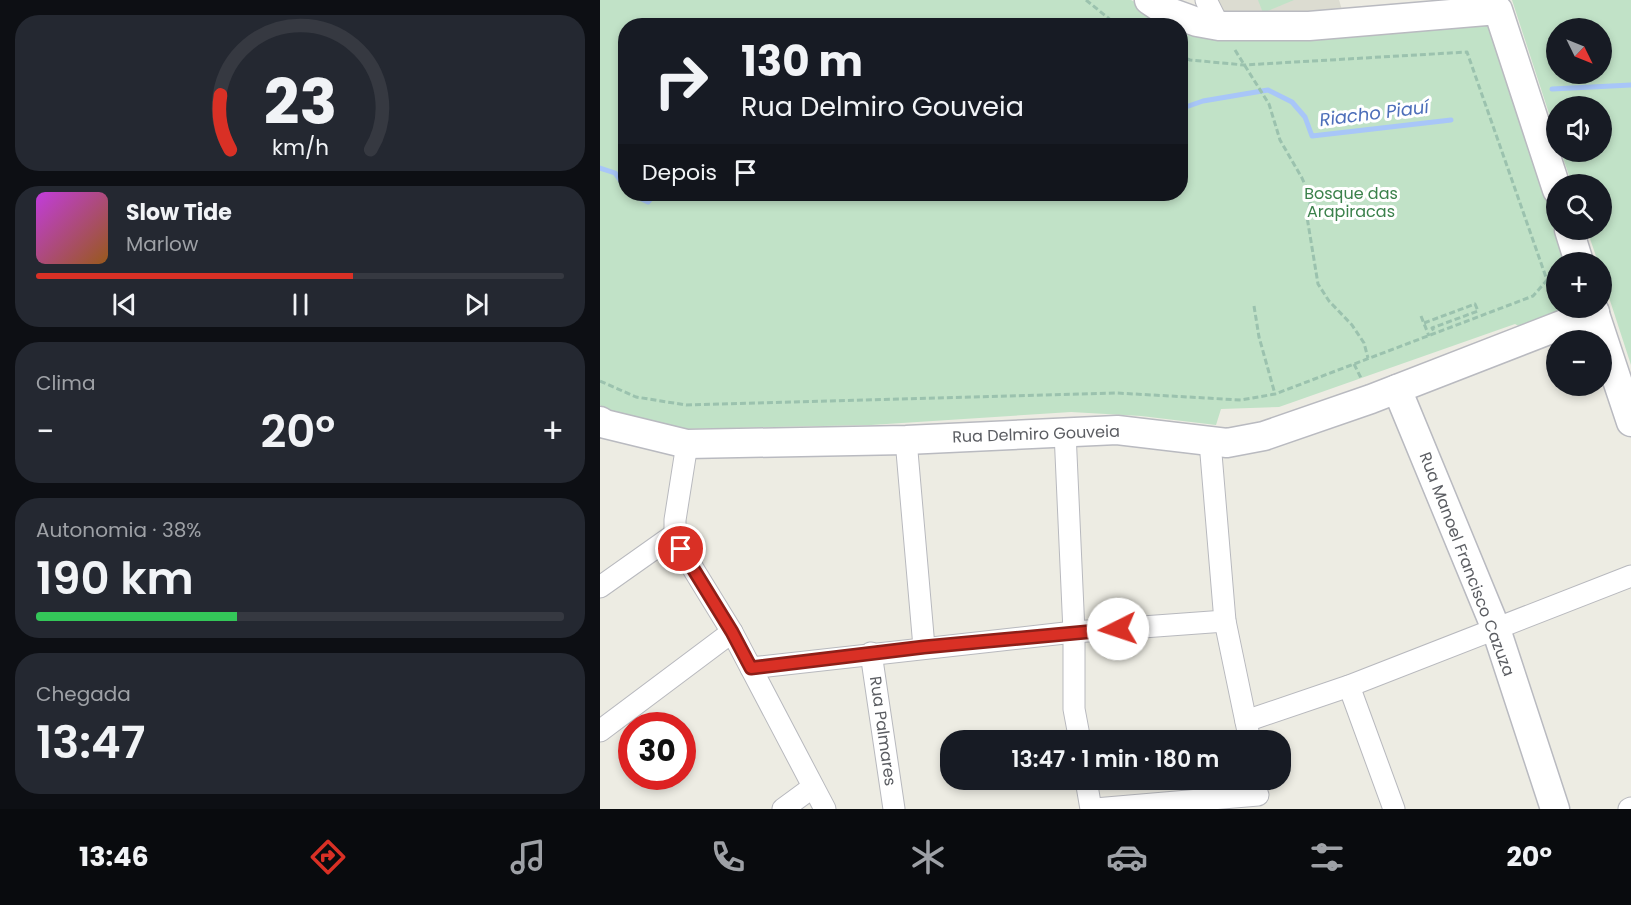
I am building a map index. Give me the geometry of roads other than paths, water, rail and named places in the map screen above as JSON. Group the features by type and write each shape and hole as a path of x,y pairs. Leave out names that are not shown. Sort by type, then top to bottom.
{"street":[{"path":"1149,0 1164,10 1186,18"},
{"path":"1206,0 1219,26"},
{"path":"1188,19 1219,26 1310,26 1496,5 1552,174"},
{"name":"Rua Delmiro Gouveia","path":"602,424 687,444 906,440 1116,430 1227,443 1264,436 1397,389 1574,318"},
{"path":"1597,318 1631,422"},
{"name":"Rua Manoel Francisco Cazuza","path":"1397,389 1496,629 1555,809"},
{"path":"1065,432 1074,632 1074,710 1078,730"},
{"path":"906,440 924,647"},
{"path":"1210,442 1226,621 1248,730"},
{"path":"687,444 675,520 675,534 681,549 732,632 825,809"},
{"path":"600,587 675,534"},
{"path":"1250,730 1349,686 1631,576"},
{"path":"751,668 1074,632 1226,621"},
{"path":"600,731 732,632"},
{"name":"Rua Palmares","path":"871,653 894,809"},
{"path":"1349,686 1394,809"},
{"path":"783,809 813,786"},
{"path":"1088,790 1093,809 1258,795"}],"waterway":[{"name":"Riacho Piauí","path":"1552,89 1631,85"},
{"name":"Riacho Piauí","path":"1188,106 1203,101 1268,90 1292,102 1305,117 1312,136 1451,120"},
{"name":"Riacho Piauí","path":"600,168 615,173 618,177"}],"park label":[{"name":"Bosque das Arapiracas","path":"1351,202"}]}
